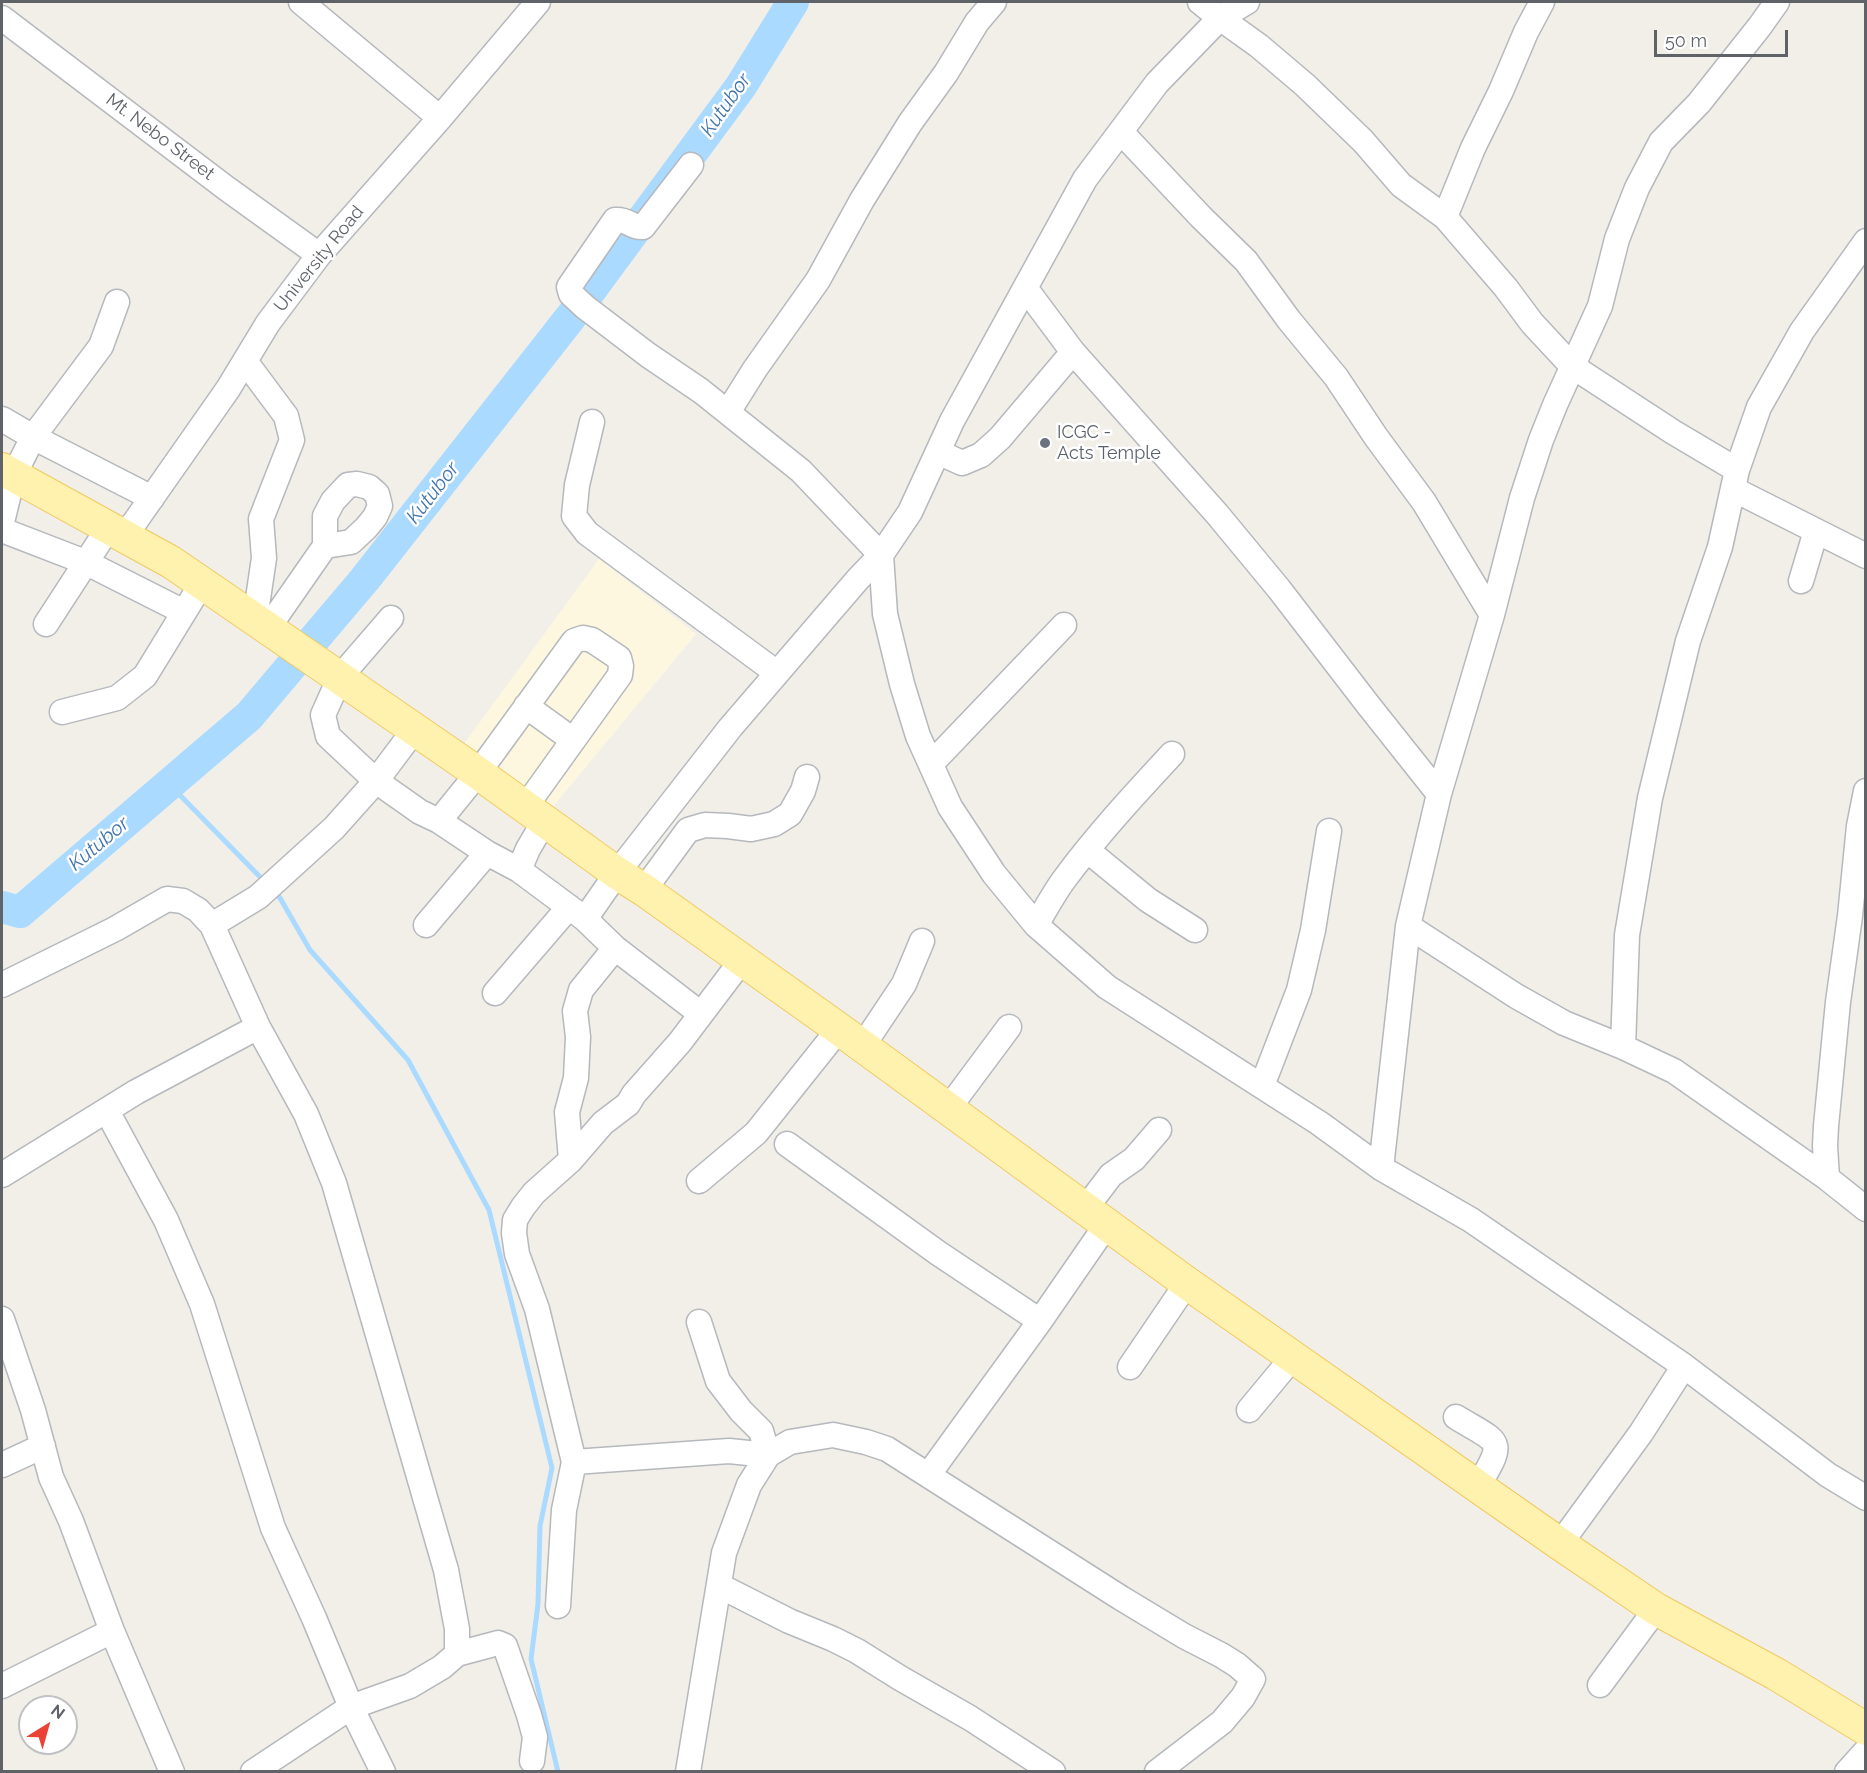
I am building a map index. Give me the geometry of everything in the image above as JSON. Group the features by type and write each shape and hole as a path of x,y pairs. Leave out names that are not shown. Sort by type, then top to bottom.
{"main road":[{"path":"7,473 55,497 171,562 270,629 644,890 1187,1283 1656,1609 1862,1720"}],"street":[{"path":"301,2 440,118"},
{"name":"University Road","path":"46,624 85,562 152,498 228,388 268,323 319,255 440,118 538,2"},
{"path":"728,412 755,369 818,280 862,201 910,123 946,72 977,22 994,2"},
{"path":"1200,2 1259,46 1305,85 1364,141 1401,185 1445,217 1506,288 1532,323 1572,366 1673,432 1735,479 1816,531 1866,556"},
{"path":"495,993 617,873 730,728 881,555 910,512 952,422 1085,179 1157,83 1220,18 1247,2"},
{"path":"1445,217 1473,148 1542,2"},
{"path":"1381,1168 1408,926 1439,794 1492,615 1522,498 1538,450 1555,405 1600,306 1617,239 1637,188 1661,142 1699,103 1777,2"},
{"name":"Mt. Nebo Street","path":"2,18 319,255"},
{"path":"1121,132 1246,261 1289,320 1336,377 1376,437 1424,502 1492,615"},
{"path":"691,165 643,227 615,220 569,286 578,300 648,355 701,391 801,471 881,555 885,614 902,684 918,736 950,807 994,874 1036,925 1107,987 1319,1123 1381,1168 1471,1220 1684,1365 1828,1475 1866,1498"},
{"path":"1623,1047 1627,935 1650,798 1688,641 1720,547 1735,479 1759,407 1802,331 1866,241"},
{"path":"1026,289 1073,352 1217,514 1279,589 1439,794"},
{"path":"2,522 7,473 101,346 117,302"},
{"path":"938,452 962,463 981,455 1000,438 1073,352"},
{"path":"245,361 286,416 292,440 261,519 270,629"},
{"path":"2,419 152,498"},
{"path":"592,422 577,485 574,516 586,533 777,673"},
{"path":"2,530 85,562 184,612"},
{"path":"1801,581 1816,531"},
{"path":"270,629 325,546"},
{"path":"62,712 117,698 145,676 201,583"},
{"path":"391,618 328,669 322,716 328,736 376,781 420,812 439,821 519,870 577,913 615,948 701,1014"},
{"path":"931,764 1064,626"},
{"path":"439,821 478,773 574,641 592,640 619,658 620,675 573,740 535,813 528,849 519,870"},
{"path":"526,706 573,740"},
{"path":"212,925 258,897 334,828 376,781 415,729"},
{"path":"1036,925 1062,883 1087,850 1120,810 1172,754"},
{"path":"644,890 688,830 705,825 751,830 774,824 790,814 803,791 807,777"},
{"path":"1827,1178 1826,1126 1838,1002 1859,826 1866,791"},
{"path":"1262,1086 1299,990 1313,930 1329,831"},
{"path":"1087,850 1148,900 1195,930"},
{"path":"426,925 488,853"},
{"path":"2,985 115,929 167,899 183,901 198,910 212,925 258,1028 306,1114 334,1183 446,1570 457,1629 457,1654"},
{"path":"1408,926 1516,996 1564,1023 1674,1071 1827,1178 1866,1209"},
{"path":"699,1181 756,1133 904,984 922,941"},
{"path":"571,1160 567,1112 576,1078 578,1037 574,1011 581,990 615,948"},
{"path":"558,1606 564,1510 574,1462 537,1309 517,1254 513,1233 516,1220 534,1193 571,1160 603,1123 628,1104 634,1094 680,1042 742,960"},
{"path":"948,1109 1009,1027"},
{"path":"2,1175 136,1092 258,1028"},
{"path":"107,1111 166,1220 202,1305 273,1528 351,1707 383,1772"},
{"path":"929,1474 1040,1321 1096,1216 1111,1175 1134,1159 1159,1130"},
{"path":"787,1144 938,1253 1040,1321"},
{"path":"1130,1367 1187,1283"},
{"path":"2,1319 33,1410 51,1478 71,1521 112,1631 172,1772"},
{"path":"699,1322 718,1381 741,1411 761,1431 768,1455"},
{"path":"1249,1410 1293,1357"},
{"path":"1560,1544 1641,1433 1684,1365"},
{"path":"1456,1417 1494,1441 1497,1449 1495,1458 1478,1486"},
{"path":"688,1772 724,1553 749,1485 768,1455 790,1442 833,1435 887,1449 1120,1598 1237,1665 1253,1679 1222,1722 1157,1772"},
{"path":"2,1465 43,1446"},
{"path":"574,1462 729,1451 768,1455"},
{"path":"720,1586 789,1621 857,1651 970,1718 1053,1772"},
{"path":"1600,1685 1656,1609"},
{"path":"2,1686 112,1631"},
{"path":"253,1772 351,1707 410,1686 442,1667 457,1654 498,1643 505,1647 529,1715 534,1737 531,1761"},
{"path":"1847,1772 1866,1751"}],"shaded area":[{"path":"599,559 696,634 547,814 461,748"}],"waterway":[{"name":"Kutubor","path":"2,907 20,912 249,716 365,579 570,318 741,86 793,2"},
{"path":"169,784 265,882"},
{"path":"274,891 310,950 408,1060 489,1210 552,1468 540,1526 538,1604 531,1659 558,1772"}],"place":[{"name":"ICGC - Acts Temple","path":"1045,443"}]}
